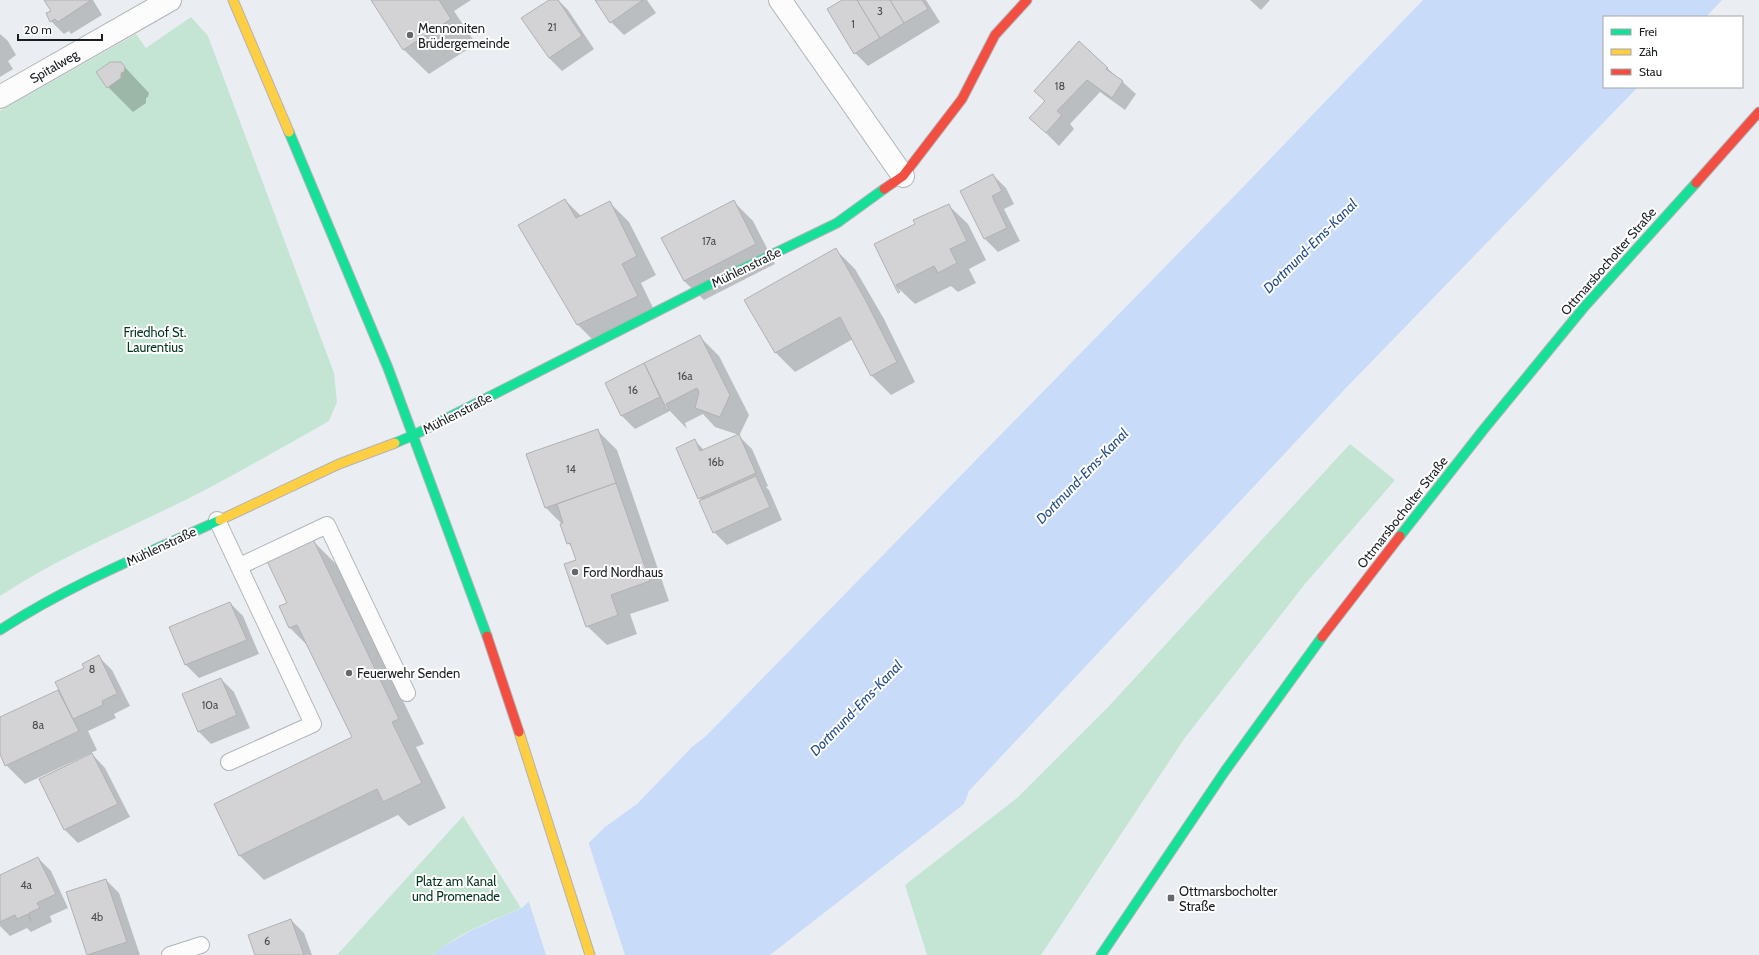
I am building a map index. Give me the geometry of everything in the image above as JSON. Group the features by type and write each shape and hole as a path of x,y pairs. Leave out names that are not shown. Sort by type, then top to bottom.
{"main road":[{"path":"234,0 388,368 414,435 503,680 590,955"},
{"name":"Mühlenstraße","path":"0,630 34,608 62,593 339,464 414,435 689,295 837,223 903,176 962,99 996,35 1027,0"},
{"name":"Ottmarsbocholter Straße","path":"1101,955 1226,771 1337,616 1484,429 1585,306 1759,112"}],"street":[{"name":"Spitalweg","path":"0,96 170,0"},
{"path":"782,1 903,176"}],"lane":[{"path":"217,520 240,566 313,724 229,762"},
{"path":"240,566 327,525 407,693"},
{"path":"170,955 201,945"}],"green space":[{"name":"Friedhof St. Laurentius","path":"191,17 208,36 334,373 337,402 329,421 207,489 50,566 0,596 0,111 136,34 146,48"},
{"path":"1350,444 1395,480 1305,584 1184,739 1041,955 927,955 905,885 1017,798 1110,705"},
{"name":"Platz am Kanal und Promenade","path":"463,816 521,908 464,933 434,955 337,955"}],"water":[{"name":"Dortmund-Ems-Kanal","path":"1423,0 1722,0 1707,16 1603,16 1603,88 1637,88 1344,390 969,791 964,804 770,955 434,955 441,948 470,931 522,908 605,827 637,804 692,747 706,736 1246,184"}],"pier":[{"path":"588,841 625,955 546,955 528,899"}],"building":[{"path":"44,0 90,1 58,22 55,19 50,22 46,13 51,11"},
{"name":"Mennoniten Brüdergemeinde","path":"371,0 439,0 451,19 403,50"},
{"path":"549,0 558,0 582,36 549,58 521,18"},
{"path":"595,0 643,0 610,23"},
{"path":"842,0 857,0 880,38 854,54 827,9"},
{"path":"857,0 890,0 904,23 880,38"},
{"path":"890,0 922,0 928,9 904,23"},
{"path":"1079,41 1108,68 1106,69 1123,81 1112,98 1087,80 1057,111 1062,115 1046,133 1029,118 1045,101 1034,91"},
{"path":"110,62 121,62 125,67 124,72 121,73 121,78 107,88 96,72"},
{"path":"993,174 1002,191 992,196 1007,228 984,239 960,191"},
{"path":"565,199 576,218 610,201 637,256 622,264 638,296 577,325 518,225"},
{"path":"734,200 756,244 684,281 661,238"},
{"path":"949,204 967,241 950,249 957,263 938,273 934,266 896,285 900,292 898,293 874,244 915,224 913,220"},
{"path":"836,248 865,299 897,362 871,376 840,317 775,353 744,300"},
{"path":"700,335 730,395 720,417 695,408 699,392 697,388 666,404 669,409 667,410 644,363"},
{"path":"644,363 660,397 621,416 605,383"},
{"path":"598,429 616,483 545,508 526,454"},
{"path":"739,434 756,473 698,499 676,448 695,439 700,451"},
{"path":"756,476 770,507 713,533 699,501"},
{"path":"616,483 650,581 611,595 618,615 586,627 564,564 576,560 570,543 567,544 560,524 563,523 557,504"},
{"name":"Feuerwehr Senden","path":"313,539 399,719 392,722 422,783 383,802 377,789 239,856 214,804 352,737 297,625 289,628 279,606 287,603 267,561"},
{"path":"230,602 247,640 185,665 169,627"},
{"path":"99,655 119,697 117,698 116,694 102,701 103,705 73,719 55,682 84,668 82,664"},
{"path":"221,678 237,715 198,732 182,694"},
{"path":"58,690 79,731 5,766 0,754 0,717"},
{"path":"92,753 118,804 64,830 39,779"},
{"path":"38,857 56,894 37,903 40,908 29,913 31,921 28,914 17,919 15,915 0,922 0,875"},
{"path":"106,879 127,942 87,955 66,892"},
{"path":"291,919 304,955 255,955 248,935"}],"traffic: fast":[{"path":"289,132 388,368 487,636"},
{"path":"1400,536 1484,429 1585,306 1696,183"},
{"path":"395,443 414,435 703,288 837,223 884,189"},
{"path":"0,630 80,584 220,520"},
{"path":"1101,955 1225,771 1322,637"}],"traffic: slow":[{"path":"233,0 289,132"},
{"path":"220,520 339,464 395,443"},
{"path":"519,732 590,955"}],"traffic: jam":[{"path":"884,189 903,176 962,99 995,35 1027,0"},
{"path":"1696,183 1759,112"},
{"path":"1322,637 1400,536"},
{"path":"487,636 519,732"}],"place":[{"name":"Mennoniten Brüdergemeinde","path":"410,35"},
{"name":"Ford Nordhaus","path":"575,572"},
{"name":"Feuerwehr Senden","path":"349,673"},
{"name":"Ottmarsbocholter Straße","path":"1171,898"}]}
